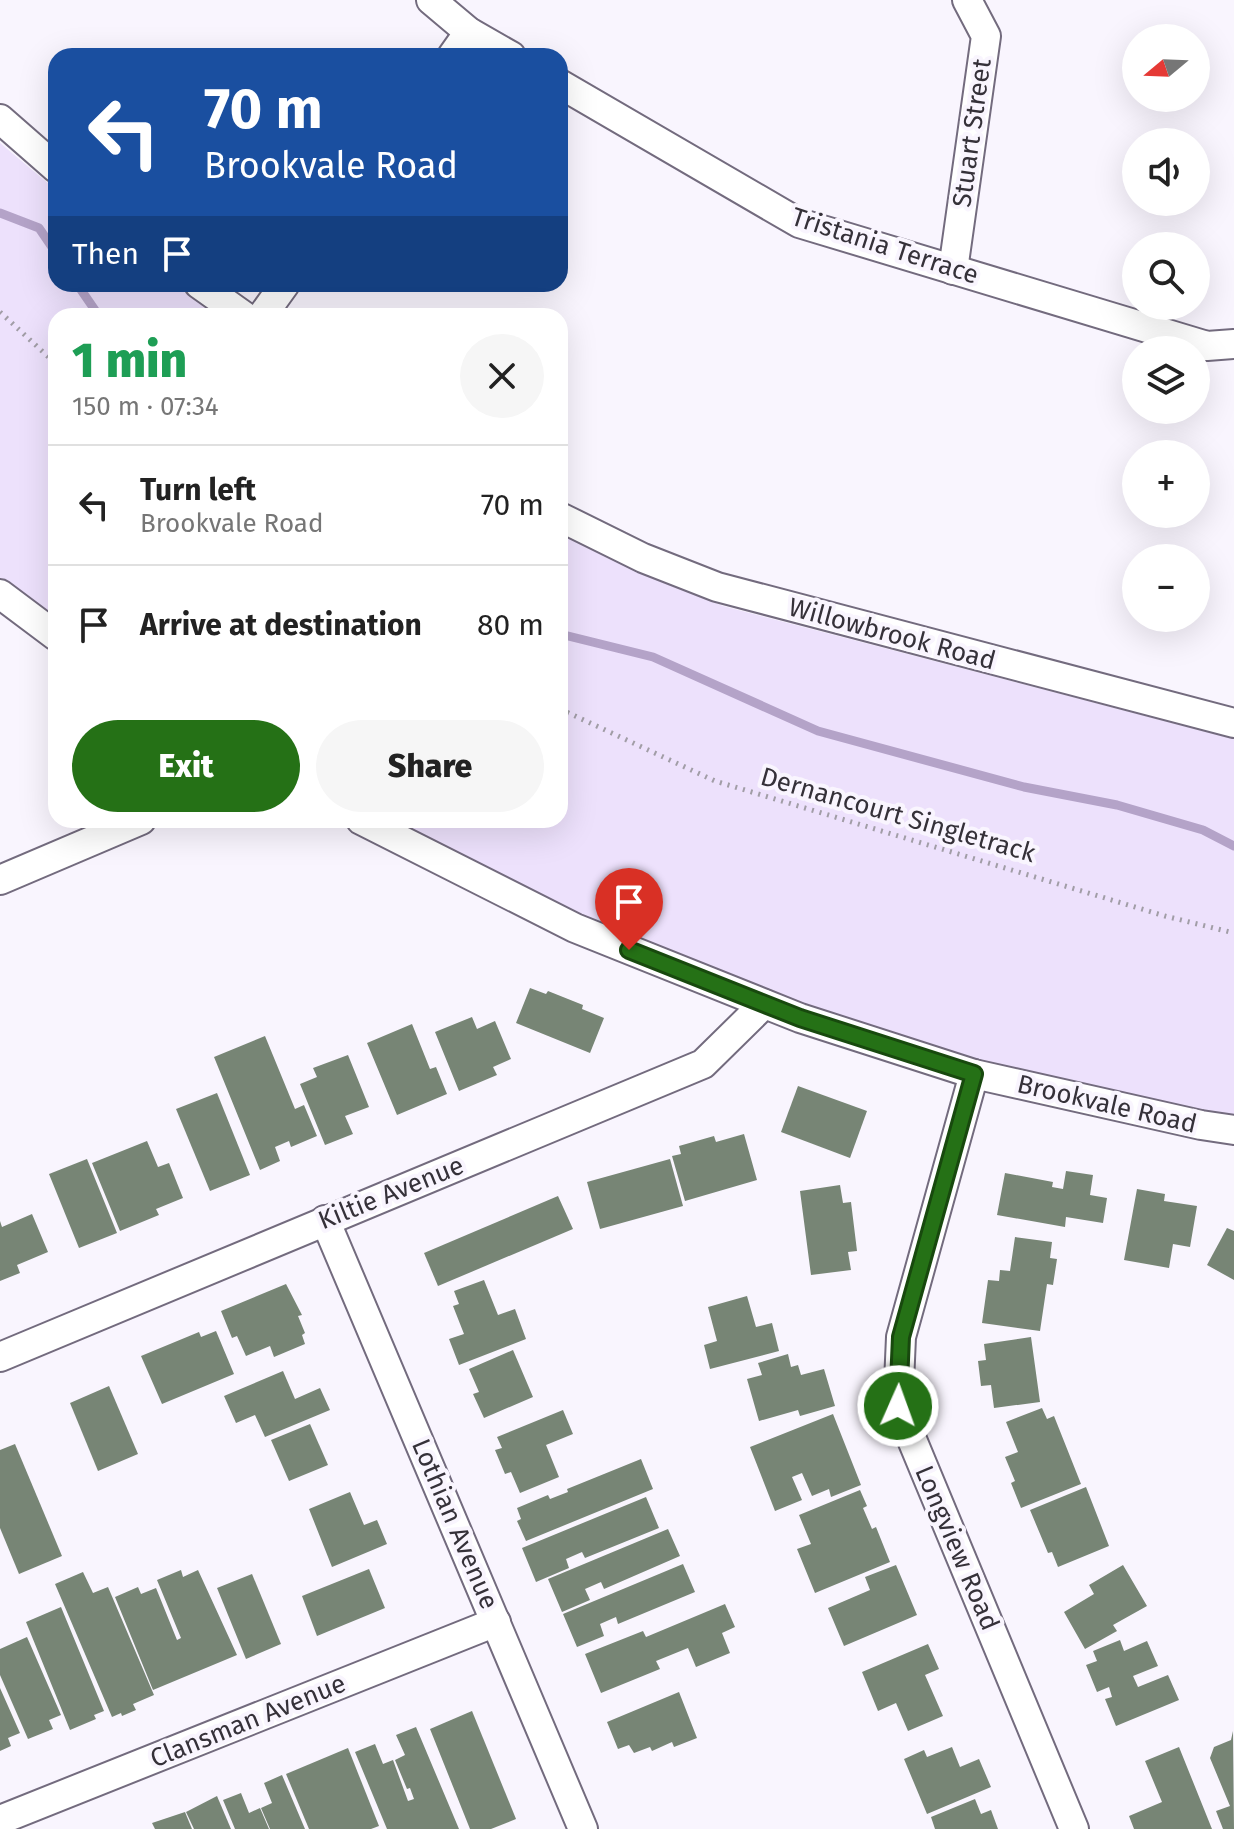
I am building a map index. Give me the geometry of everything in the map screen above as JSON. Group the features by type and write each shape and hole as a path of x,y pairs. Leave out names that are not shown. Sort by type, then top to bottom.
{"street":[{"path":"431,0 469,32 497,48"},
{"name":"Stuart Street","path":"953,270 986,36 967,0"},
{"path":"458,48 469,32"},
{"name":"Tristania Terrace","path":"568,89 799,223 1207,346 1234,344"},
{"path":"0,119 48,161"},
{"path":"210,292 233,308"},
{"name":"Willowbrook Road","path":"568,521 643,558 717,587 1234,723"},
{"path":"0,594 48,630"},
{"path":"0,880 122,828"},
{"name":"Brookvale Road","path":"377,828 575,928 800,1018 974,1074 1234,1130"},
{"name":"Kiltie Avenue","path":"0,1357 703,1064 764,1004"},
{"name":"Longview Road","path":"974,1074 901,1337 898,1406 1074,1829"},
{"name":"Lothian Avenue","path":"325,1220 583,1829"},
{"name":"Clansman Avenue","path":"0,1820 496,1622"}],"path":[{"path":"0,312 48,357"},
{"name":"Dernancourt Singletrack","path":"568,713 715,781 1165,916 1234,933"}],"shaded area":[{"path":"0,143 48,183 48,292 184,292 206,308 48,308 48,630 0,594"},
{"path":"568,534 642,573 723,606 1234,739 1234,1129 764,1004 387,828 568,828"}],"building":[{"path":"530,988 546,994 548,991 583,1005 582,1009 604,1018 590,1053 516,1023"},
{"path":"472,1017 477,1029 495,1021 511,1059 493,1067 497,1075 459,1091 435,1032"},
{"path":"412,1024 430,1069 436,1067 447,1094 397,1115 367,1043"},
{"path":"265,1036 295,1109 304,1105 317,1136 291,1147 289,1141 275,1147 280,1161 260,1170 214,1057"},
{"path":"348,1055 369,1107 345,1116 353,1134 325,1145 300,1084 317,1077 313,1068"},
{"path":"798,1086 867,1111 850,1158 781,1132"},
{"path":"217,1093 250,1175 210,1191 176,1109"},
{"path":"744,1134 757,1180 685,1201 672,1156 681,1154 679,1146 714,1136 716,1142"},
{"path":"147,1141 158,1167 169,1163 183,1198 156,1209 159,1215 120,1231 92,1163"},
{"path":"87,1159 117,1233 79,1248 49,1174"},
{"path":"670,1159 683,1206 600,1229 587,1182"},
{"path":"1066,1171 1093,1175 1090,1195 1107,1198 1103,1223 1066,1217 1065,1227 997,1215 1005,1173 1053,1182 1052,1187 1063,1189"},
{"path":"840,1185 843,1203 851,1202 857,1251 848,1252 851,1270 811,1275 800,1191"},
{"path":"1137,1189 1165,1194 1164,1201 1197,1206 1190,1247 1173,1244 1169,1268 1124,1260"},
{"path":"558,1196 573,1229 438,1286 424,1253"},
{"path":"32,1214 48,1252 17,1265 20,1273 0,1281 0,1221 2,1227"},
{"path":"1227,1228 1234,1231 1234,1280 1207,1265"},
{"path":"1015,1237 1052,1242 1050,1258 1057,1259 1053,1285 1047,1284 1040,1331 982,1323 988,1280 999,1281 1000,1270 1010,1271"},
{"path":"484,1280 498,1315 515,1309 526,1339 459,1365 449,1339 464,1334 453,1306 459,1304 454,1291"},
{"path":"286,1284 302,1315 298,1316 305,1333 302,1335 305,1344 274,1357 270,1346 246,1356 237,1336 232,1338 221,1311"},
{"path":"747,1296 756,1327 772,1323 779,1351 710,1369 704,1345 717,1341 708,1307"},
{"path":"216,1331 234,1374 162,1404 141,1356 199,1332 201,1337"},
{"path":"1031,1337 1040,1402 994,1408 991,1385 981,1386 978,1361 986,1360 984,1344"},
{"path":"513,1350 533,1397 484,1418 473,1394 479,1392 469,1369"},
{"path":"788,1354 791,1367 798,1365 801,1375 824,1369 835,1406 800,1416 798,1410 759,1421 747,1379 762,1375 758,1363"},
{"path":"283,1371 295,1399 320,1388 330,1410 265,1437 255,1415 236,1423 224,1396"},
{"path":"109,1386 138,1454 98,1471 70,1403"},
{"path":"1042,1408 1047,1419 1054,1416 1081,1484 1021,1508 1005,1457 1018,1452 1006,1422"},
{"path":"563,1410 573,1434 546,1445 559,1477 520,1493 511,1472 505,1474 495,1450 502,1448 497,1437"},
{"path":"833,1414 861,1485 831,1497 829,1489 812,1496 802,1473 792,1477 802,1500 775,1511 750,1447"},
{"path":"310,1424 328,1465 289,1481 271,1440"},
{"path":"15,1444 62,1556 19,1574 0,1528 0,1450"},
{"path":"641,1459 653,1489 526,1541 517,1521 521,1519 517,1508 548,1495 550,1499 568,1492 567,1489"},
{"path":"1086,1487 1109,1546 1058,1567 1052,1552 1048,1553 1030,1510"},
{"path":"860,1490 867,1506 863,1508 872,1529 876,1527 890,1562 815,1593 797,1549 811,1544 799,1515"},
{"path":"350,1492 364,1525 377,1520 387,1544 332,1567 309,1509"},
{"path":"646,1497 659,1528 585,1558 582,1552 566,1559 569,1568 536,1582 522,1548"},
{"path":"668,1529 680,1556 604,1589 601,1582 585,1589 590,1600 562,1612 548,1579"},
{"path":"683,1564 695,1592 618,1624 616,1617 600,1624 604,1636 577,1647 563,1614"},
{"path":"896,1565 917,1615 844,1646 828,1608 870,1590 865,1577"},
{"path":"1123,1565 1147,1606 1113,1625 1117,1631 1085,1649 1064,1612 1094,1594 1089,1585"},
{"path":"369,1569 385,1608 317,1636 302,1596"},
{"path":"181,1570 183,1577 198,1570 237,1655 153,1690 115,1597 138,1587 141,1594 156,1588 177,1640 181,1638 157,1580"},
{"path":"83,1572 93,1593 108,1587 154,1695 133,1704 136,1710 122,1716 121,1713 112,1717 55,1584"},
{"path":"252,1574 281,1644 246,1659 217,1588"},
{"path":"725,1604 735,1627 722,1633 730,1653 696,1667 688,1648 656,1661 660,1669 601,1693 585,1654 643,1631 646,1637"},
{"path":"61,1607 104,1711 94,1715 96,1719 70,1730 26,1622"},
{"path":"27,1637 61,1715 49,1720 53,1729 28,1739 0,1675 0,1649"},
{"path":"1120,1640 1124,1651 1147,1641 1158,1666 1133,1676 1138,1687 1168,1675 1179,1700 1116,1726 1105,1699 1112,1697 1109,1687 1097,1692 1086,1665 1097,1661 1093,1651"},
{"path":"928,1644 939,1669 925,1675 943,1716 908,1731 896,1703 878,1711 862,1672"},
{"path":"0,1688 20,1733 8,1738 11,1746 0,1751"},
{"path":"679,1692 697,1738 674,1747 672,1742 652,1751 650,1747 634,1753 629,1745 618,1749 607,1722"},
{"path":"472,1711 516,1819 491,1829 470,1829 430,1729"},
{"path":"416,1727 459,1829 387,1829 355,1752 375,1744 383,1764 393,1760 408,1801 414,1799 395,1760 405,1755 396,1735"},
{"path":"1233,1731 1234,1829 1223,1829 1216,1811 1230,1806 1210,1758 1214,1747 1231,1740"},
{"path":"952,1747 960,1767 979,1759 991,1787 927,1814 904,1759 924,1750 927,1757"},
{"path":"1179,1747 1212,1829 1134,1829 1129,1816 1162,1802 1145,1761"},
{"path":"348,1748 379,1826 371,1829 309,1829 286,1774"},
{"path":"282,1775 305,1829 270,1829 261,1808 272,1803 264,1783"},
{"path":"241,1793 249,1813 260,1808 269,1829 235,1829 223,1800"},
{"path":"217,1796 231,1829 194,1829 186,1812"},
{"path":"975,1799 981,1814 991,1810 998,1829 935,1829 931,1817"},
{"path":"185,1812 192,1829 155,1829 152,1823"}],"waterway":[{"path":"0,213 39,228 48,241"},
{"path":"82,292 94,308"},
{"path":"568,636 653,657 818,731 1024,787 1117,805 1203,830 1234,846"}],"route":[{"path":"629,950 800,1018 974,1074 901,1337 898,1406"}]}
